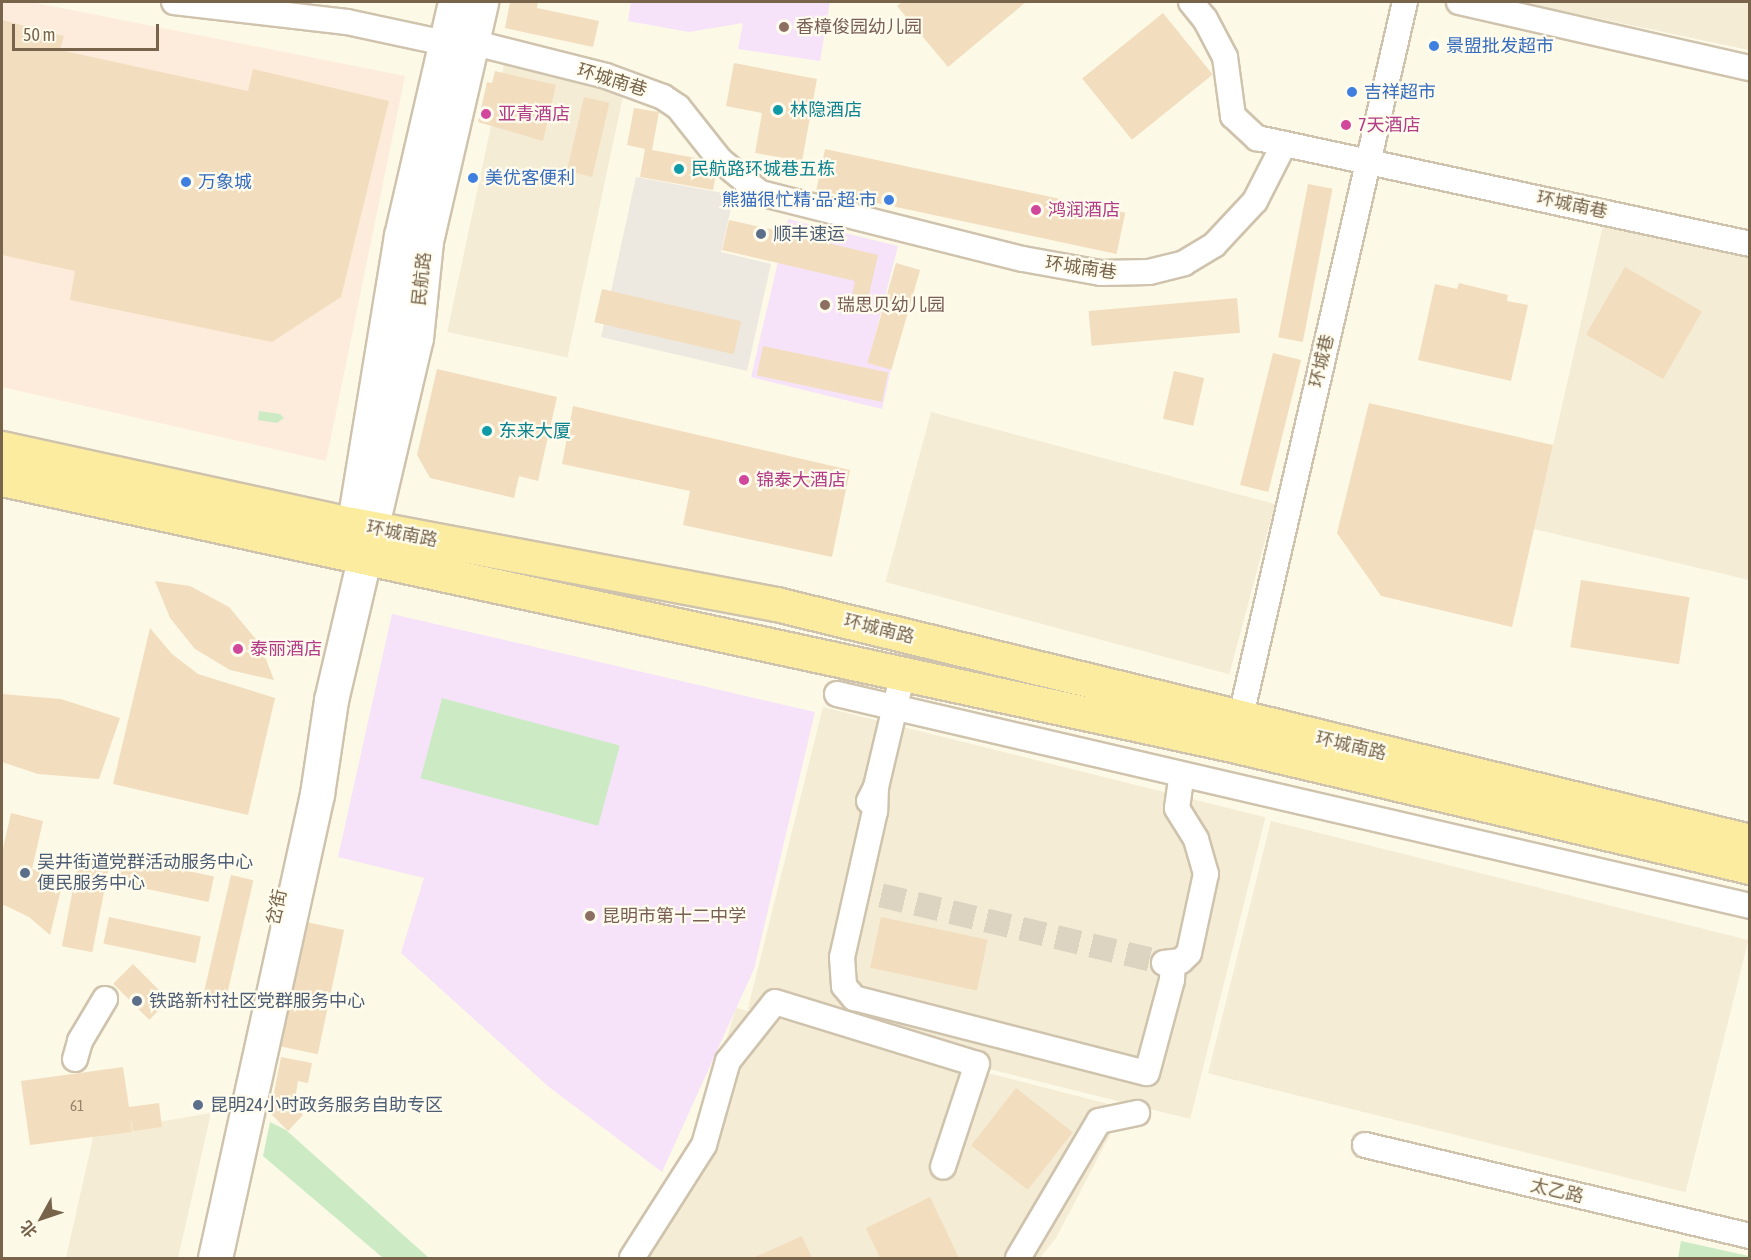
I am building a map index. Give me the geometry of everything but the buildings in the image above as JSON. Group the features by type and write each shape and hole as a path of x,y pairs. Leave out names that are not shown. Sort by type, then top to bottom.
{"main road":[{"name":"环城南路","path":"2,448 359,541 903,673 1228,744 1749,867"},
{"name":"环城南路","path":"2,479 359,541 776,604 1240,720 1749,841"}],"street":[{"name":"环城南巷","path":"174,2 347,22 458,42 606,76 663,97 678,107 720,160 760,193 1023,259 1101,273 1149,272 1185,263 1214,245 1255,201 1284,144 1749,244"},
{"name":"民航路","path":"359,541 416,338 426,240 458,42 455,2"},
{"name":"民航路","path":"458,42 481,2"},
{"path":"1191,2 1205,19 1224,57 1233,117 1257,138 1284,144"},
{"name":"环城巷","path":"1240,720 1405,2"},
{"path":"1459,2 1749,68"},
{"name":"岔街","path":"200,1258 302,791 317,697 359,541"},
{"name":"岔街","path":"215,1258 317,794 359,541"},
{"path":"903,673 876,787 875,811 842,957 844,986 854,998 1147,1073 1172,980 1168,963 1189,953 1206,874 1196,838 1177,808 1182,774"},
{"path":"837,694 1749,906"},
{"path":"846,887 861,817 876,787"},
{"path":"75,1059 80,1041 105,999"},
{"path":"632,1258 704,1145 728,1061 775,1002 977,1064 944,1167"},
{"path":"1018,1258 1099,1121 1137,1113"},
{"name":"太乙路","path":"1365,1145 1749,1236"}],"shaded area":[{"name":"万象城","path":"2,2 31,2 405,76 326,461 2,387"},
{"name":"香樟俊园幼儿园","path":"631,2 830,2 820,61 738,49 743,23 689,32 628,21"},
{"path":"1521,2 1749,2 1749,50"},
{"path":"505,60 625,86 568,357 447,332"},
{"path":"636,177 734,195 721,252 771,264 747,371 601,337"},
{"path":"1606,212 1749,246 1749,580 1534,529"},
{"name":"瑞思贝幼儿园","path":"788,219 898,246 868,363 891,369 882,409 751,377"},
{"path":"931,412 1275,504 1229,674 885,582"},
{"name":"昆明市第十二中学","path":"392,614 815,712 754,969 662,1172 549,1087 401,953 424,878 338,857"},
{"path":"823,707 1265,817 1190,1119 748,1009"},
{"path":"1271,821 1748,940 1685,1192 1208,1073"},
{"path":"736,1008 1124,1108 1056,1238 1040,1258 621,1258 697,1135"},
{"path":"211,1113 178,1258 66,1258 94,1133"}],"green space":[{"path":"259,411 280,414 284,418 277,423 258,420"},
{"path":"442,698 620,746 598,826 421,778"},
{"path":"270,1122 286,1130 429,1258 383,1258 263,1156"},
{"path":"1681,1241 1749,1256 1749,1258 1678,1258"}],"tunnel":[{"path":"846,887 1164,963"}],"place":[{"name":"香樟俊园幼儿园","path":"784,27"},
{"name":"景盟批发超市","path":"1434,46"},
{"name":"吉祥超市","path":"1352,92"},
{"name":"林隐酒店","path":"778,110"},
{"name":"亚青酒店","path":"486,114"},
{"name":"7天酒店","path":"1346,125"},
{"name":"民航路环城巷五栋","path":"679,169"},
{"name":"美优客便利","path":"473,178"},
{"name":"万象城","path":"186,182"},
{"name":"熊猫很忙精·品·超·市","path":"889,200"},
{"name":"鸿润酒店","path":"1036,210"},
{"name":"顺丰速运","path":"761,234"},
{"name":"瑞思贝幼儿园","path":"825,305"},
{"name":"东来大厦","path":"487,431"},
{"name":"锦泰大酒店","path":"744,480"},
{"name":"泰丽酒店","path":"238,649"},
{"name":"吴井街道党群活动服务中心 便民服务中心","path":"25,873"},
{"name":"昆明市第十二中学","path":"590,916"},
{"name":"铁路新村社区党群服务中心","path":"137,1001"},
{"name":"昆明24小时政务服务自助专区","path":"198,1105"}]}
